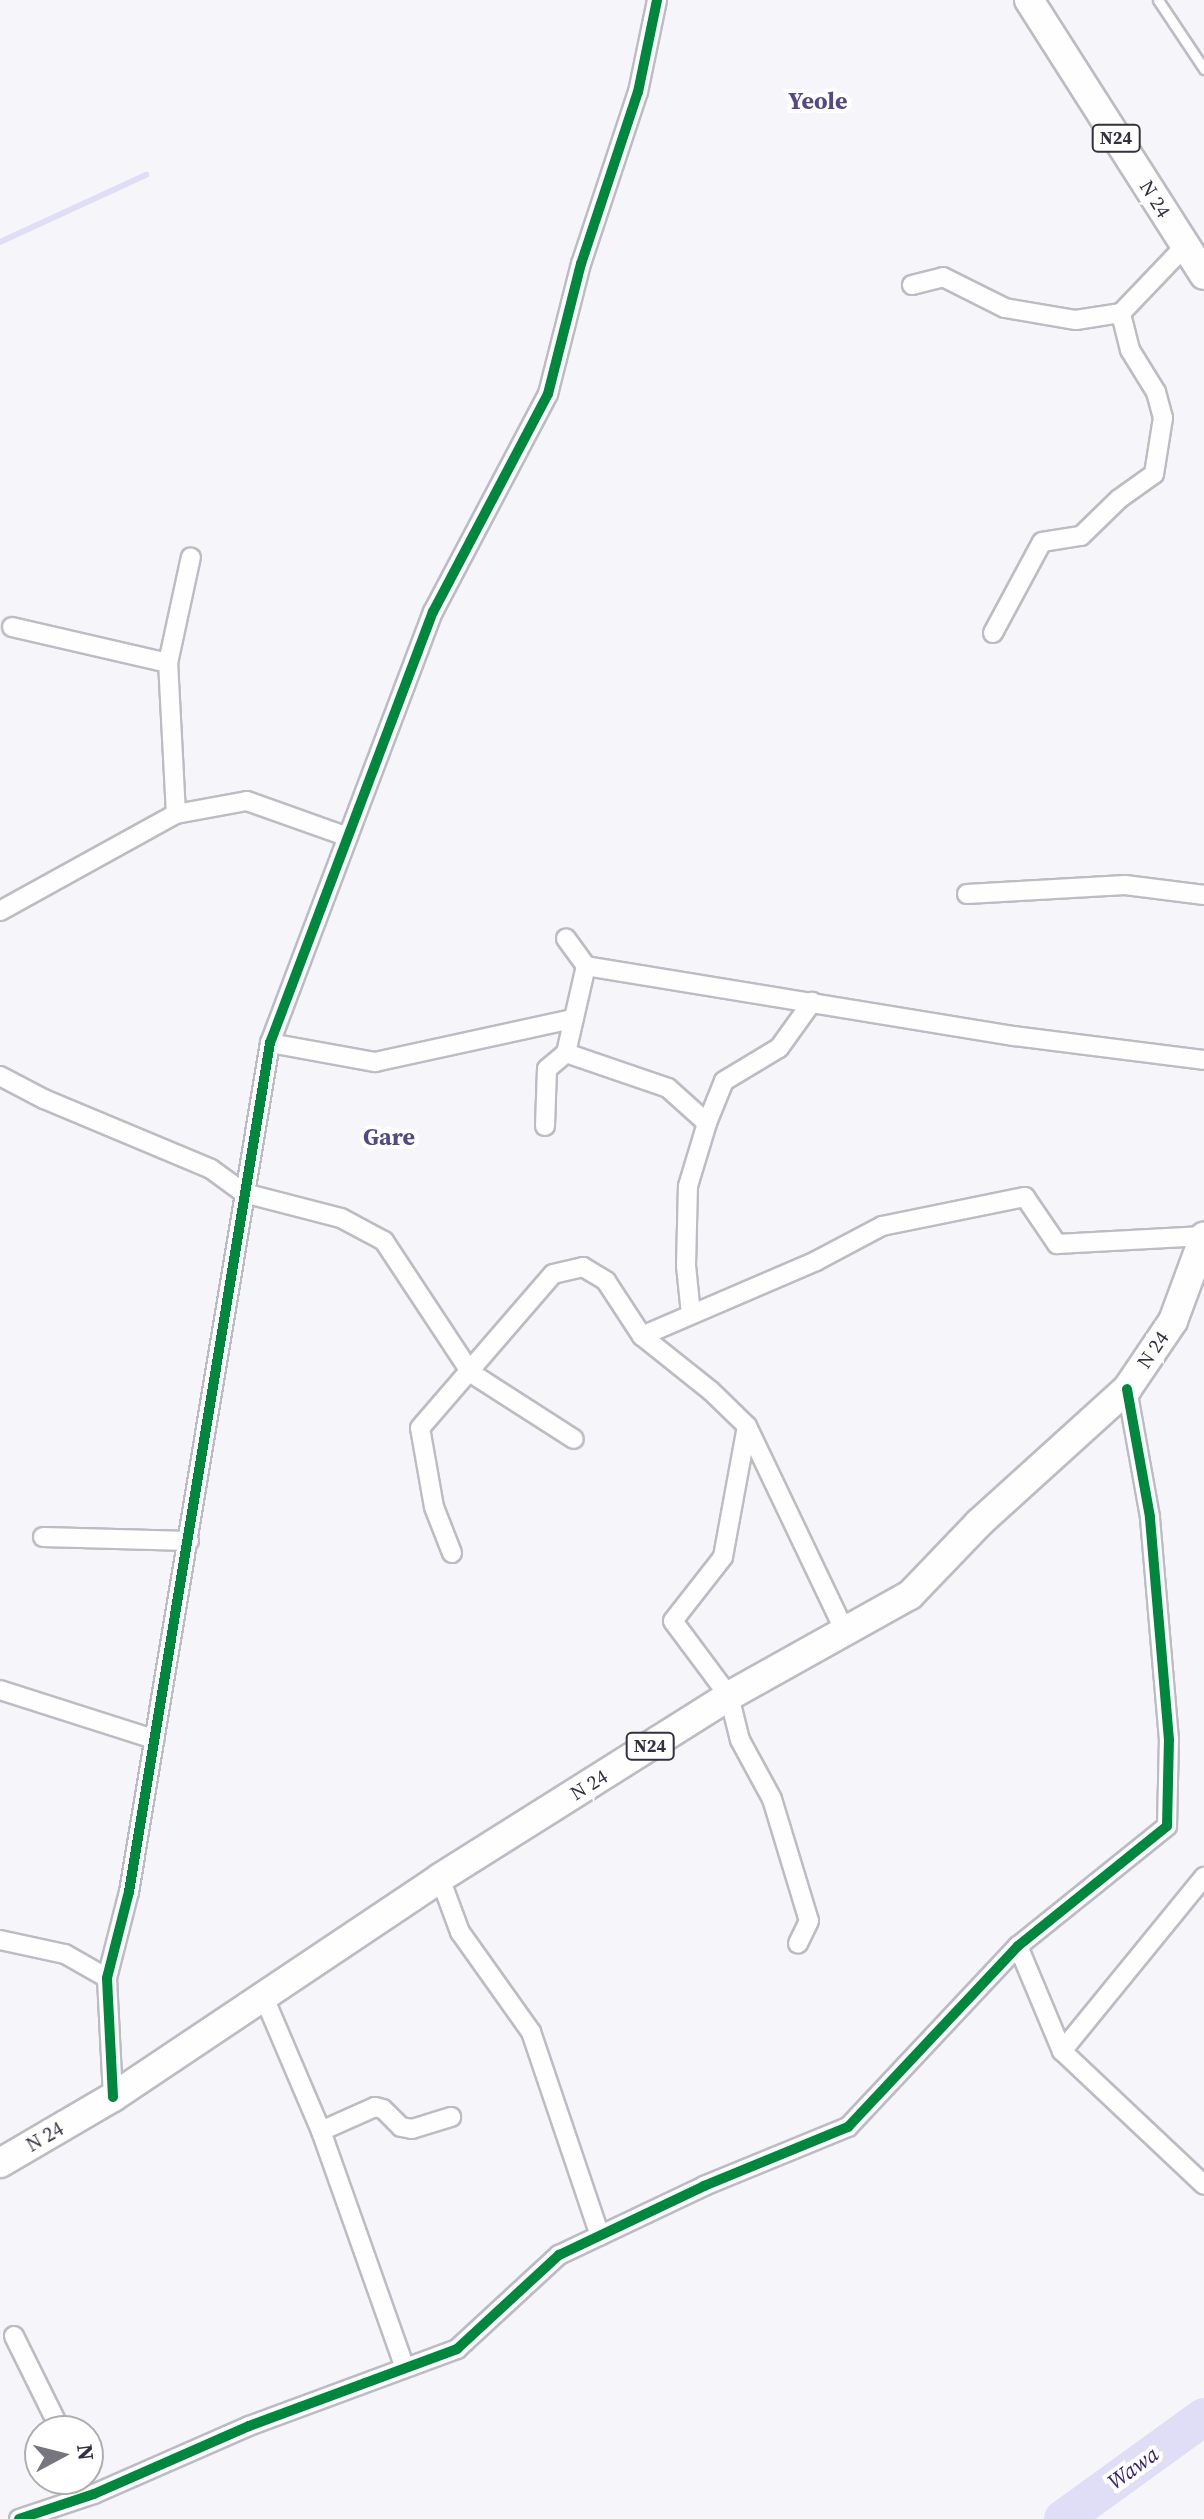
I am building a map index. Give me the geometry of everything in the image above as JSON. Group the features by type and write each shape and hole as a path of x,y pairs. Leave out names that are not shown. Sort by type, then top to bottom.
{"main road":[{"name":"N 24","path":"1029,0 1204,275"},
{"name":"N 24","path":"0,2163 113,2097 440,1878 729,1696 844,1629 910,1595 979,1523 1127,1389 1173,1321 1204,1237"}],"street":[{"path":"113,2097 107,1978 129,1892 270,1043 433,612 548,394 581,264 638,92 657,0"},
{"path":"912,285 943,277 1005,308 1076,320 1121,313 1185,246"},
{"path":"993,633 1042,542 1081,536 1119,499 1154,474 1163,418 1156,392 1130,350 1121,313"},
{"path":"176,814 168,663 191,557"},
{"path":"12,627 168,663"},
{"path":"0,911 176,814 247,801 348,837"},
{"path":"967,894 1125,885 1204,895"},
{"path":"566,938 586,966 1014,1036 1204,1060"},
{"path":"545,1126 547,1069 566,1053 586,966"},
{"path":"691,1314 686,1266 688,1186 707,1123 724,1081 779,1048 812,1002"},
{"path":"270,1043 375,1062 573,1019"},
{"path":"566,1053 668,1088 707,1123"},
{"path":"0,1076 211,1169 244,1193 341,1218 384,1241 471,1373 574,1439"},
{"path":"642,1336 816,1261 882,1226 1025,1197 1057,1244 1204,1237"},
{"path":"452,1553 434,1507 420,1428 471,1373 553,1274 583,1267 606,1281 642,1336 711,1391 747,1426 844,1629"},
{"path":"104,2481 457,2349 559,2255 704,2186 848,2127 1018,1946 1167,1826 1169,1740 1150,1517 1127,1389"},
{"path":"747,1426 723,1557 673,1621 729,1696 740,1740 772,1799 809,1921 798,1944"},
{"path":"43,1537 189,1541"},
{"path":"0,1690 154,1739"},
{"path":"1062,2051 1204,1877"},
{"path":"440,1878 460,1932 531,2032 600,2236"},
{"path":"0,1940 65,1954 107,1978"},
{"path":"1018,1946 1062,2051 1204,2185"},
{"path":"263,1995 321,2131 405,2368"},
{"path":"321,2131 375,2107 383,2109 401,2127 412,2129 451,2117"},
{"path":"14,2336 53,2415"},
{"path":"19,2519 71,2495"}],"lane":[{"path":"1158,0 1204,69"}],"waterway":[{"path":"0,242 146,175"},
{"name":"Wawa","path":"1063,2519 1204,2417"}],"cycle path":[{"path":"113,2097 107,1978 129,1892 270,1043 433,612 548,394 581,264 638,92 657,0"},
{"path":"19,2519 94,2494 249,2426 457,2349 559,2255 704,2186 848,2127 1018,1946 1167,1826 1169,1740 1150,1517 1127,1389"}],"district":[{"name":"Yeole","path":"818,101"},
{"name":"Gare","path":"389,1137"}]}
